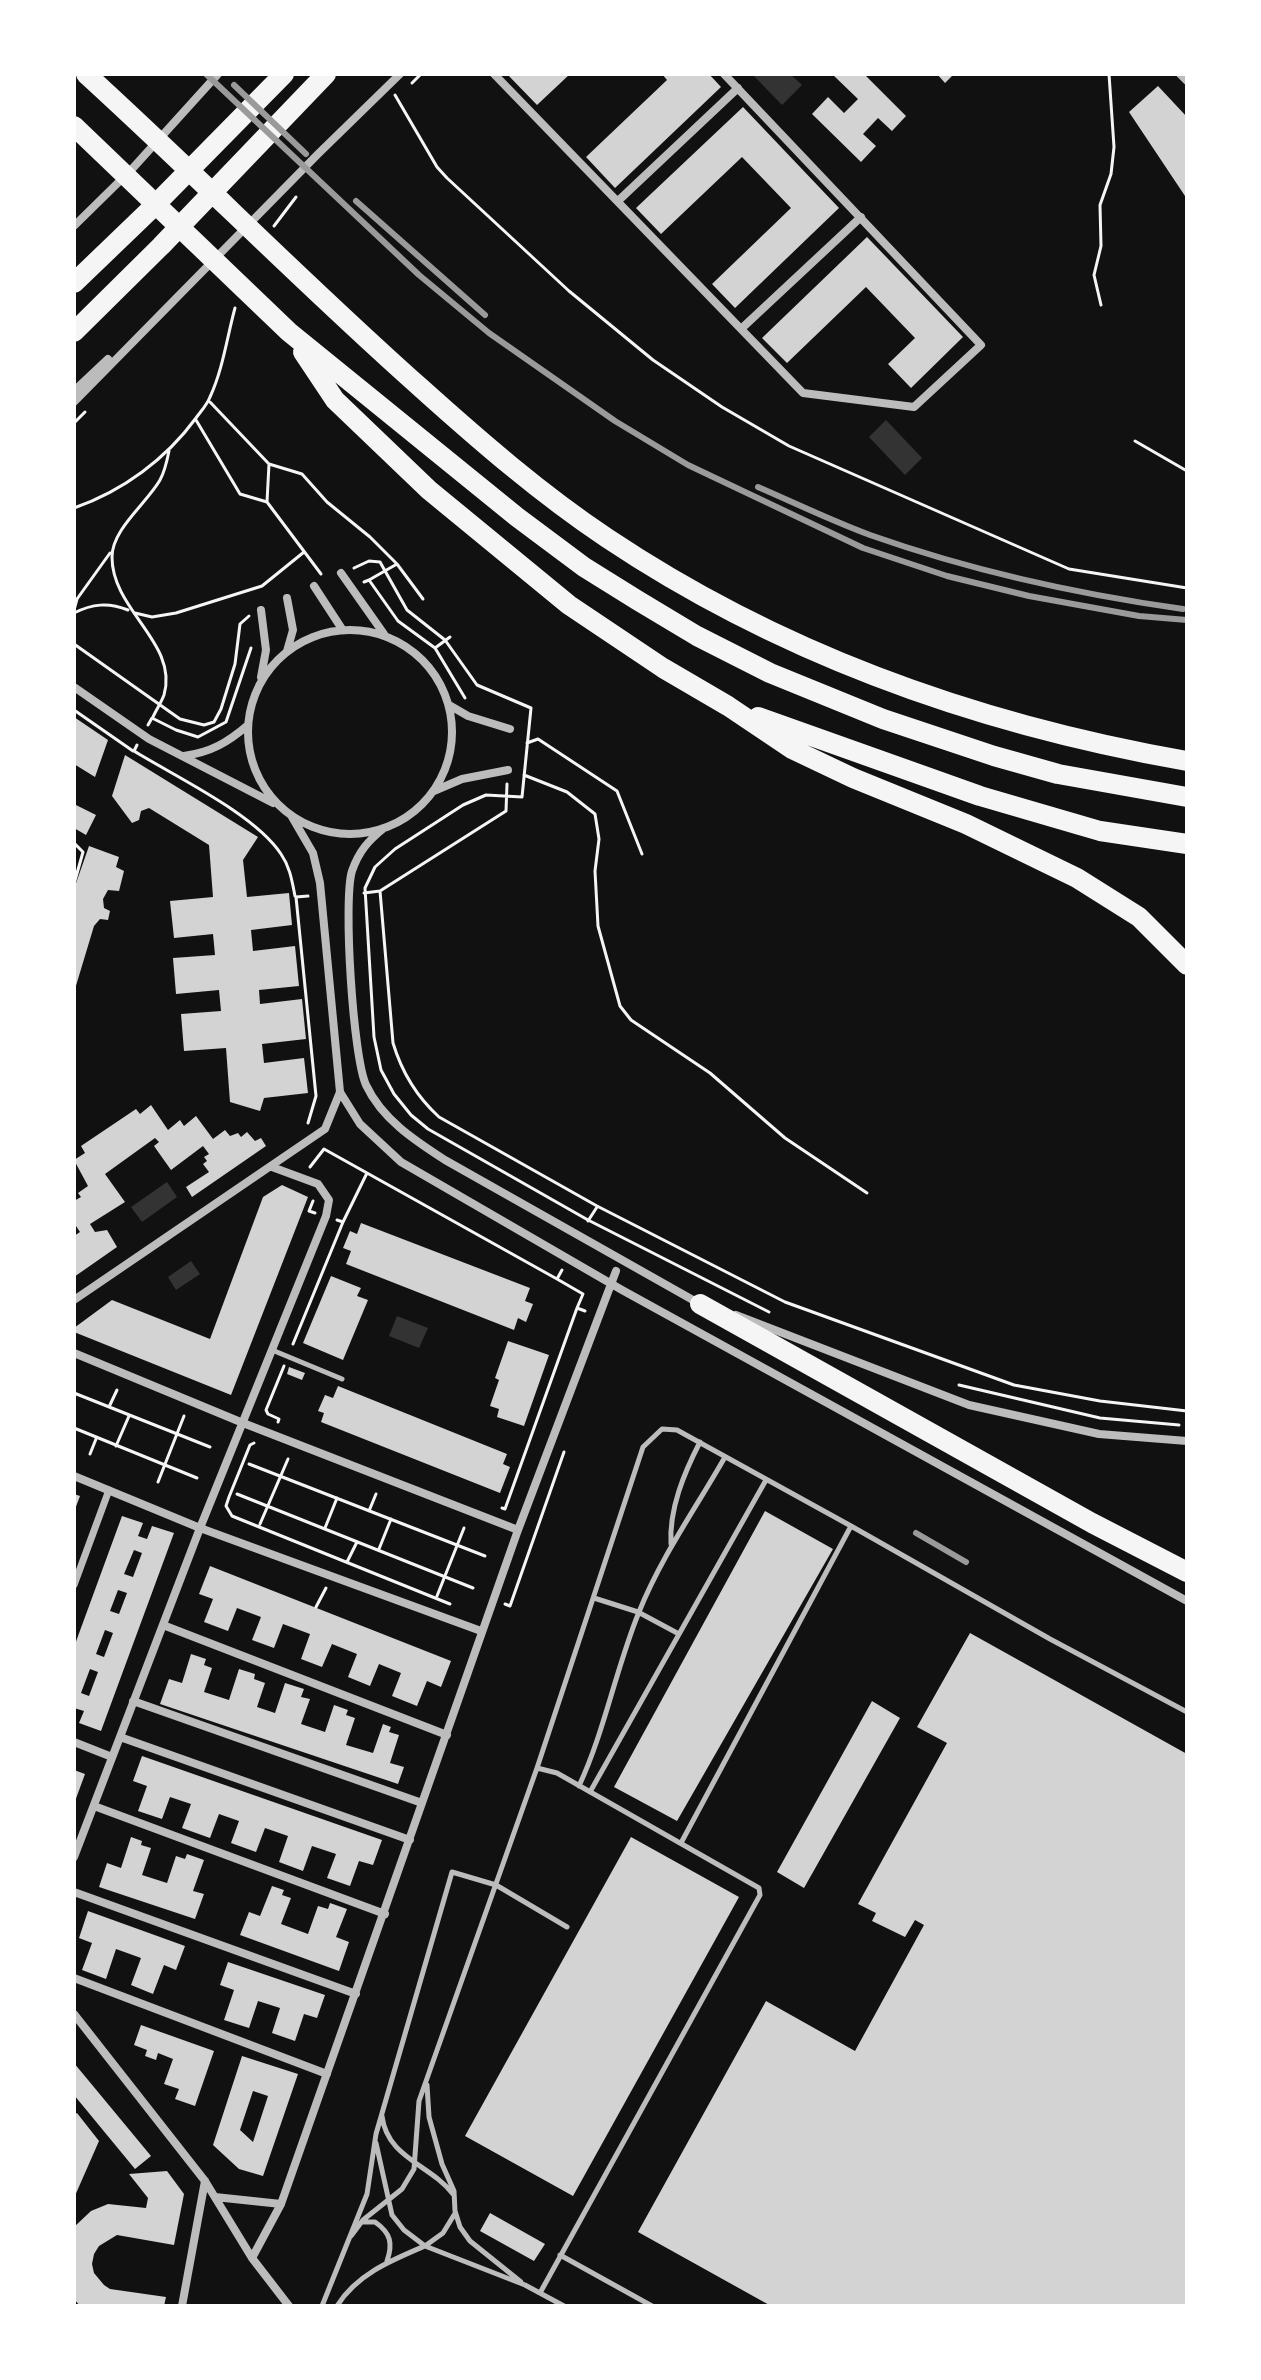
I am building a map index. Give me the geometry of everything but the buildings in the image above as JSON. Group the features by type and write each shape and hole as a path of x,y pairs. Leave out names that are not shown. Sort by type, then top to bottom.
{"highway":[{"path":"86,74 300,278 476,438 607,538 717,605 786,639 899,687 1006,721 1124,750 1187,761"},
{"path":"74,283 284,74"},
{"path":"74,335 326,74"},
{"path":"74,126 289,332 517,517 584,567 697,636 770,673 883,719 994,756 1058,774 1187,797"},
{"path":"289,332 335,400 440,499 569,605 792,749 853,778 966,824 1077,878 1139,917 1187,965"},
{"path":"728,706 980,796 1100,831 1187,844"},
{"path":"700,1304 1078,1516 1187,1572"}],"street":[{"path":"74,226 132,169 218,74"},
{"path":"74,402 400,74"},
{"path":"493,74 803,393 914,407 981,345 724,74"},
{"path":"1180,74 1187,81"},
{"path":"618,201 738,88"},
{"path":"741,329 861,217"},
{"path":"74,391 177,296"},
{"path":"341,573 384,635"},
{"path":"314,586 342,629"},
{"path":"287,598 293,630 287,651"},
{"path":"259,684 266,650 261,610"},
{"path":"384,828 353,834 306,825 280,807 254,769 248,725 253,697 271,666 304,640 342,629 363,630 407,645 426,662 440,682 449,705 451,749 434,791 412,813 384,828 363,845 351,874 349,893 357,1057 366,1086 387,1116 406,1135 700,1304 741,1316 969,1405 1099,1434 1187,1441"},
{"path":"74,687 142,734 280,807"},
{"path":"449,705 468,716 510,729"},
{"path":"184,757 205,753 225,744 248,725"},
{"path":"434,791 462,779 508,770"},
{"path":"292,817 313,853 321,895 340,1092 360,1124 401,1162 567,1259 1187,1601"},
{"path":"74,1300 325,1129 340,1092"},
{"path":"74,1857 200,1528 328,1208 329,1200 318,1184 272,1167"},
{"path":"606,1250 616,1271"},
{"path":"616,1271 638,1268"},
{"path":"252,2258 281,2204 385,1914 481,1631 616,1271"},
{"path":"74,1353 243,1423 518,1530"},
{"path":"74,1476 200,1528 481,1631"},
{"path":"74,1585 109,1490"},
{"path":"163,1625 447,1735"},
{"path":"133,1701 422,1803"},
{"path":"120,1737 410,1840"},
{"path":"74,1742 112,1757"},
{"path":"94,1806 385,1914"},
{"path":"74,1892 356,1994"},
{"path":"74,1978 327,2074"},
{"path":"74,2014 205,2181 252,2258 289,2306"},
{"path":"182,2306 205,2181"},
{"path":"215,2197 281,2204"}],"lane":[{"path":"272,1350 342,1379"},
{"path":"351,2236 359,2224 408,2182 415,2164 418,2111 427,2081 537,1768 643,1447 662,1429 677,1430 700,1442 1050,1639 1187,1712"},
{"path":"671,1544 670,1524 689,1463 700,1442"},
{"path":"579,1786 638,1612 671,1544 684,1529 725,1457"},
{"path":"590,1792 766,1480"},
{"path":"681,1843 851,1526"},
{"path":"594,1598 638,1612 679,1634"},
{"path":"537,1768 557,1773 681,1843 759,1888 760,1895 540,2293"},
{"path":"322,2306 370,2182 383,2107 452,1872 496,1885 567,1927"},
{"path":"337,2306 350,2288 387,2262 425,2246 452,2222 456,2200 429,2117 427,2081"},
{"path":"383,2107 382,2118 398,2151 447,2187 456,2200"},
{"path":"376,2134 377,2152 392,2215 399,2225 425,2246 525,2285 564,2306"},
{"path":"455,2211 460,2227 470,2241 525,2285"},
{"path":"359,2224 369,2220 386,2231 391,2246 387,2262"},
{"path":"560,2255 652,2306"}],"path":[{"path":"1101,305 1094,275 1101,246 1100,205 1111,174 1114,147 1109,74"},
{"path":"387,87 409,115 430,155 447,178 581,301 653,360 722,407 789,446 1069,569 1187,588"},
{"path":"268,234 300,190"},
{"path":"74,508 124,485 169,451 195,419 209,401 239,297"},
{"path":"209,401 269,464 302,474 327,502 397,564 423,599"},
{"path":"195,419 240,494 267,502 326,581 314,586"},
{"path":"1135,441 1187,471"},
{"path":"169,451 160,480 126,523 111,552 77,599 74,611 102,604 152,617 176,613 262,586 304,552"},
{"path":"267,502 269,464"},
{"path":"111,552 115,584 130,611 152,637 162,664 165,688 160,705 134,751"},
{"path":"341,573 380,562 407,610 445,640 477,685 531,708 522,797 486,795 463,805 395,849 375,867 366,892 374,1037 381,1070 394,1094 411,1115 428,1129 588,1220 773,1314"},
{"path":"351,588 397,564"},
{"path":"369,580 398,621 435,648 467,700"},
{"path":"74,644 180,719 196,725 214,722 235,664 240,624 261,610"},
{"path":"152,718 198,737 226,722 251,650 251,632 263,626"},
{"path":"435,648 450,637"},
{"path":"74,710 257,827 282,856 289,869 296,897 316,1096 307,1125 315,1136"},
{"path":"527,743 538,739 617,791 642,854"},
{"path":"349,893 380,891 506,811 508,770"},
{"path":"524,775 567,792 595,814 599,839 595,871 598,926 614,989 620,1006 631,1020 710,1073 785,1138 867,1193"},
{"path":"74,843 83,852 74,884"},
{"path":"380,891 393,1043 410,1084 439,1117 597,1206 785,1302 1014,1385 1100,1401 1187,1411"},
{"path":"296,897 321,895"},
{"path":"303,1177 324,1149 583,1294 505,1509 497,1507 491,1520"},
{"path":"580,1236 597,1206"},
{"path":"343,1222 266,1410 279,1419 268,1445 257,1442 250,1445 226,1506 227,1511 232,1516 453,1605"},
{"path":"557,1279 567,1259"},
{"path":"577,1308 598,1315"},
{"path":"954,1384 1100,1418 1187,1426"},
{"path":"109,1407 117,1390"},
{"path":"74,1393 210,1447"},
{"path":"116,1446 130,1415"},
{"path":"158,1482 184,1416"},
{"path":"74,1428 197,1478"},
{"path":"90,1454 97,1438"},
{"path":"493,1599 510,1606 565,1448"},
{"path":"260,1524 288,1459"},
{"path":"249,1464 485,1556"},
{"path":"237,1494 473,1588"},
{"path":"369,1511 376,1494"},
{"path":"324,1529 337,1498"},
{"path":"378,1550 391,1519"},
{"path":"437,1596 464,1528"},
{"path":"347,1562 357,1542"}],"shaded area":[{"path":"752,74 790,74 802,85 782,105"},
{"path":"886,420 922,458 905,475 869,437"},
{"path":"167,1182 177,1197 142,1222 131,1207"},
{"path":"191,1261 200,1274 176,1290 168,1277"},
{"path":"397,1316 428,1328 419,1348 389,1336"}],"railway":[{"path":"206,74 419,275 489,333 615,421 688,465 863,548 947,576 1029,596 1139,616 1187,620"},
{"path":"234,85 306,154"},
{"path":"356,201 485,315"},
{"path":"758,487 856,530 947,560 1064,588 1183,609"},
{"path":"916,1533 966,1562"}]}
